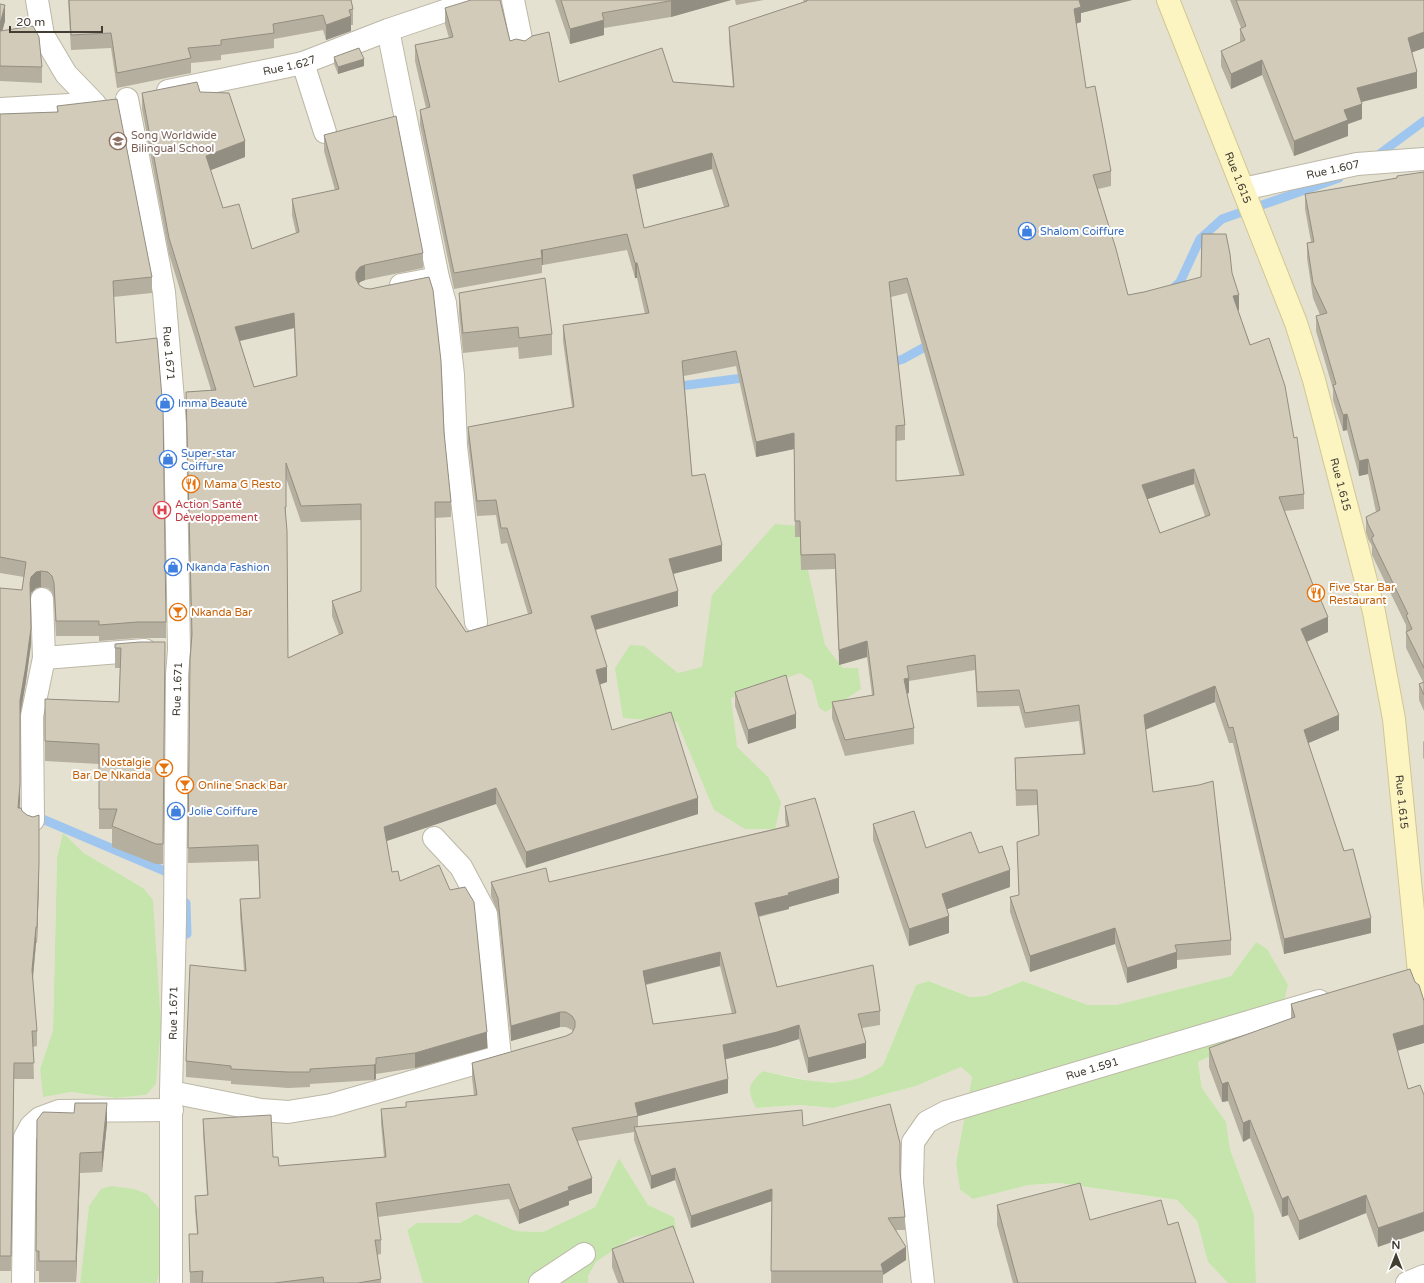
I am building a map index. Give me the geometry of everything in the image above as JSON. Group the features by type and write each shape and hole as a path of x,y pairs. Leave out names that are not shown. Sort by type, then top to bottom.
{"street":[{"path":"37,0 42,35 66,74 95,104"},
{"name":"Rue 1.627","path":"0,109 95,104 140,97 303,63 388,30 477,0"},
{"path":"512,0 522,44"},
{"name":"Rue 1.615","path":"1168,0 1296,323 1314,380 1374,612 1394,719 1418,975"},
{"path":"388,30 438,278 445,303 453,375 456,446 476,622"},
{"path":"303,63 325,132"},
{"name":"Rue 1.671","path":"140,97 164,292 175,424 179,650 177,675 171,1283"},
{"name":"Rue 1.607","path":"1243,189 1357,164 1424,159"},
{"path":"384,289 438,278"},
{"path":"445,303 466,299"},
{"path":"33,820 32,716 44,658 42,599"},
{"path":"44,658 139,650 179,650"},
{"path":"434,838 461,867 486,914 500,1057"},
{"name":"Rue 1.591","path":"923,1283 912,1184 913,1142 927,1122 946,1112 1336,996"},
{"path":"23,1283 25,1137 31,1126 40,1118 59,1111 172,1101 288,1112 331,1105 521,1051"},
{"path":"540,1283 584,1254"},
{"path":"1407,1283 1424,1276"}],"shaded area":[{"path":"0,0 1424,0 1424,1283 1255,1283 1254,1214 1230,1149 1226,1122 1202,1088 1198,1062 1278,1025 1256,942 1231,976 1116,1005 1088,1005 1023,981 985,996 970,997 930,981 916,985 883,1065 872,1074 846,1082 816,1082 763,1071 756,1108 799,1105 833,1108 916,1086 961,1067 972,1077 956,1163 960,1190 973,1199 1029,1185 1059,1183 1177,1200 1197,1221 1208,1262 1228,1283 588,1283 588,1276 596,1262 633,1237 674,1217 648,1205 619,1158 595,1207 543,1232 516,1231 476,1214 460,1223 417,1223 407,1230 423,1283 157,1283 161,1266 89,1207 80,1283 0,1283","holes":["63,833 84,853 143,888 146,1095 116,1098 71,1092 43,1096 40,1069 53,1030 57,857"]}],"green space":[{"path":"775,524 798,526 825,645 843,668 858,668 861,689 826,712 819,708 812,681 800,673 731,698 737,747 768,777 781,802 775,829 745,829 714,810 677,722 623,718 615,668 630,645 644,646 678,673 702,667 712,595"},
{"path":"63,833 84,853 143,888 153,900 161,1025 156,1084 146,1095 116,1098 71,1092 43,1097 40,1069 53,1030 57,857"},
{"path":"1256,942 1267,949 1288,985 1278,1025 1198,1062 1202,1088 1226,1122 1230,1149 1254,1214 1255,1283 1228,1283 1208,1262 1197,1221 1177,1200 1059,1183 1029,1185 973,1199 960,1190 956,1163 972,1077 961,1067 916,1086 833,1108 799,1105 756,1108 751,1097 751,1084 763,1071 809,1081 840,1082 869,1074 883,1065 916,985 929,981 970,997 985,996 1023,981 1088,1005 1116,1005 1231,976"},
{"path":"619,1158 648,1205 674,1217 676,1231 633,1237 596,1262 588,1276 588,1283 423,1283 407,1230 417,1223 460,1223 476,1214 516,1231 543,1232 595,1207"},
{"path":"111,1186 134,1189 147,1194 160,1210 161,1266 157,1283 80,1283 89,1206 101,1189"}],"building":[{"path":"69,0 351,0 353,9 349,10 351,16 326,25 323,15 273,24 274,33 221,40 221,45 188,48 191,58 117,73 111,33 71,35"},
{"path":"471,0 500,0 510,41 516,39 525,41 532,36 549,32 559,82 662,48 673,82 734,87 729,27 807,0 1079,0 1081,7 1074,9 1086,88 1095,86 1111,171 1093,175 1116,249 1128,295 1201,277 1202,234 1226,234 1232,273 1239,295 1233,296 1250,345 1269,338 1285,386 1294,438 1297,437 1304,494 1279,497 1313,585 1314,584 1328,617 1301,629 1339,715 1304,730 1344,851 1353,849 1371,918 1284,939 1233,727 1229,728 1215,686 1144,715 1153,792 1199,785 1213,781 1231,940 1175,945 1177,952 1127,968 1115,928 1030,956 1010,897 1019,895 1017,842 1039,835 1037,790 1016,790 1015,758 1085,754 1079,705 1025,713 1019,690 977,692 975,655 907,666 909,678 904,679 914,728 845,740 832,702 874,695 867,641 839,650 835,554 801,555 800,521 795,521 794,433 756,442 736,351 682,361 692,476 705,474 722,545 669,559 678,591 591,616 607,667 596,670 612,730 671,712 698,798 526,852 496,788 384,827 392,872 398,871 400,881 439,865 450,890 465,887 474,902 487,1032 415,1053 376,1058 376,1064 374,1065 310,1069 310,1072 231,1069 231,1066 186,1061 190,965 246,971 240,899 260,898 258,845 188,848 190,660 192,634 186,392 216,390 169,238 142,93 197,82 200,92 229,93 245,141 206,156 223,208 239,204 252,249 299,232 292,199 339,189 324,135 396,116 423,253 365,265 360,267 356,272 356,279 359,285 370,289 429,277 433,290 441,361 444,432 451,502 435,502 436,587 466,632 532,613 507,528 501,528 496,500 477,501 468,427 574,407 563,325 649,313 637,263 635,263 627,234 541,250 542,258 454,273 420,110 430,107 415,45 453,37 445,8","holes":["712,153 729,206 644,228 633,175","907,278 964,475 896,481 896,426 905,425 889,282","294,313 297,376 254,387 235,327","286,463 301,506 361,504 361,591 332,601 343,633 288,658 287,531 285,507","1194,469 1210,515 1160,533 1142,485"]},
{"path":"561,0 675,0 602,13 604,20 570,29"},
{"path":"1236,0 1424,0 1424,32 1408,38 1417,72 1357,88 1362,104 1344,110 1348,120 1294,141 1262,60 1231,74 1221,51 1245,40 1240,29 1246,26"},
{"path":"0,4 5,5 0,24"},
{"path":"33,26 39,37 42,67 0,66 0,31"},
{"path":"359,48 364,59 338,67 334,57"},
{"path":"117,99 152,277 113,281 116,343 157,338 163,409 166,622 138,622 99,625 99,621 56,621 54,583 52,576 48,572 41,571 36,572 31,577 31,628 20,700 20,784 18,808 21,808 27,815 33,817 39,815 37,927 32,970 37,1031 32,1031 34,1063 14,1063 11,1256 0,1256 0,588 22,590 26,562 0,557 0,114 58,112 57,106"},
{"path":"1424,172 1424,668 1406,632 1412,629 1406,615 1408,614 1372,540 1372,537 1374,536 1366,517 1380,510 1368,459 1359,461 1347,414 1343,415 1333,385 1336,384 1316,316 1327,313 1313,283 1307,243 1314,242 1305,194"},
{"path":"545,278 552,334 519,338 518,327 463,333 459,293"},
{"path":"165,642 163,844 156,844 112,826 117,809 99,809 99,744 45,741 45,699 119,702 121,648 115,648 115,644"},
{"path":"786,675 796,714 748,730 735,692"},
{"path":"1424,682 1424,695 1419,684"},
{"path":"815,798 839,878 788,893 789,895 755,903 777,987 873,965 880,1011 858,1014 866,1043 808,1058 799,1025 723,1045 728,1079 635,1103 638,1116 572,1128 592,1178 568,1187 569,1190 519,1210 509,1184 376,1203 381,1240 375,1240 381,1279 358,1283 324,1283 323,1277 274,1283 202,1283 203,1271 190,1272 189,1234 198,1234 195,1196 208,1195 203,1119 271,1115 273,1157 278,1157 279,1166 386,1157 381,1109 406,1107 406,1102 477,1095 472,1063 572,1033 575,1027 575,1021 572,1016 566,1012 560,1012 511,1026 498,898 491,882 546,868 549,882 789,826 785,806","holes":["720,952 736,1013 653,1024 643,971"]},
{"path":"914,811 926,848 971,832 979,853 1002,846 1010,870 942,894 949,916 909,929 873,824"},
{"path":"1410,969 1415,982 1419,985 1424,1001 1424,1025 1393,1034 1408,1089 1420,1085 1424,1095 1424,1212 1378,1228 1366,1195 1299,1221 1288,1196 1282,1199 1250,1120 1243,1123 1228,1082 1222,1084 1209,1048 1295,1017 1291,1004"},
{"path":"75,1103 107,1103 102,1152 80,1153 76,1261 39,1261 39,1251 36,1251 37,1120 43,1112 74,1113"},
{"path":"890,1104 900,1143 900,1172 905,1217 888,1218 906,1247 881,1264 883,1271 771,1271 772,1189 691,1216 675,1168 651,1176 634,1127 802,1110 803,1126"},
{"path":"1080,1183 1090,1220 1161,1200 1168,1225 1178,1222 1196,1283 1018,1283 997,1205"},
{"path":"673,1226 694,1283 624,1283 612,1249"}],"waterway":[{"path":"1374,158 1424,121"},
{"path":"1171,290 1180,282 1200,239 1222,219 1339,178"},
{"path":"888,364 903,359 932,343"},
{"path":"672,387 751,377"},
{"path":"33,815 167,872"},
{"path":"186,903 187,934"}],"place":[{"name":"Song Worldwide Bilingual School","path":"118,141"},
{"name":"Shalom Coiffure","path":"1027,231"},
{"name":"Imma Beauté","path":"165,403"},
{"name":"Super-star Coiffure","path":"168,459"},
{"name":"Mama G Resto","path":"191,484"},
{"name":"Action Santé Développement","path":"162,510"},
{"name":"Nkanda Fashion","path":"173,567"},
{"name":"Five Star Bar Restaurant","path":"1316,593"},
{"name":"Nkanda Bar","path":"178,612"},
{"name":"Nostalgie Bar De Nkanda","path":"164,768"},
{"name":"Online Snack Bar","path":"185,785"},
{"name":"Jolie Coiffure","path":"176,811"}]}
